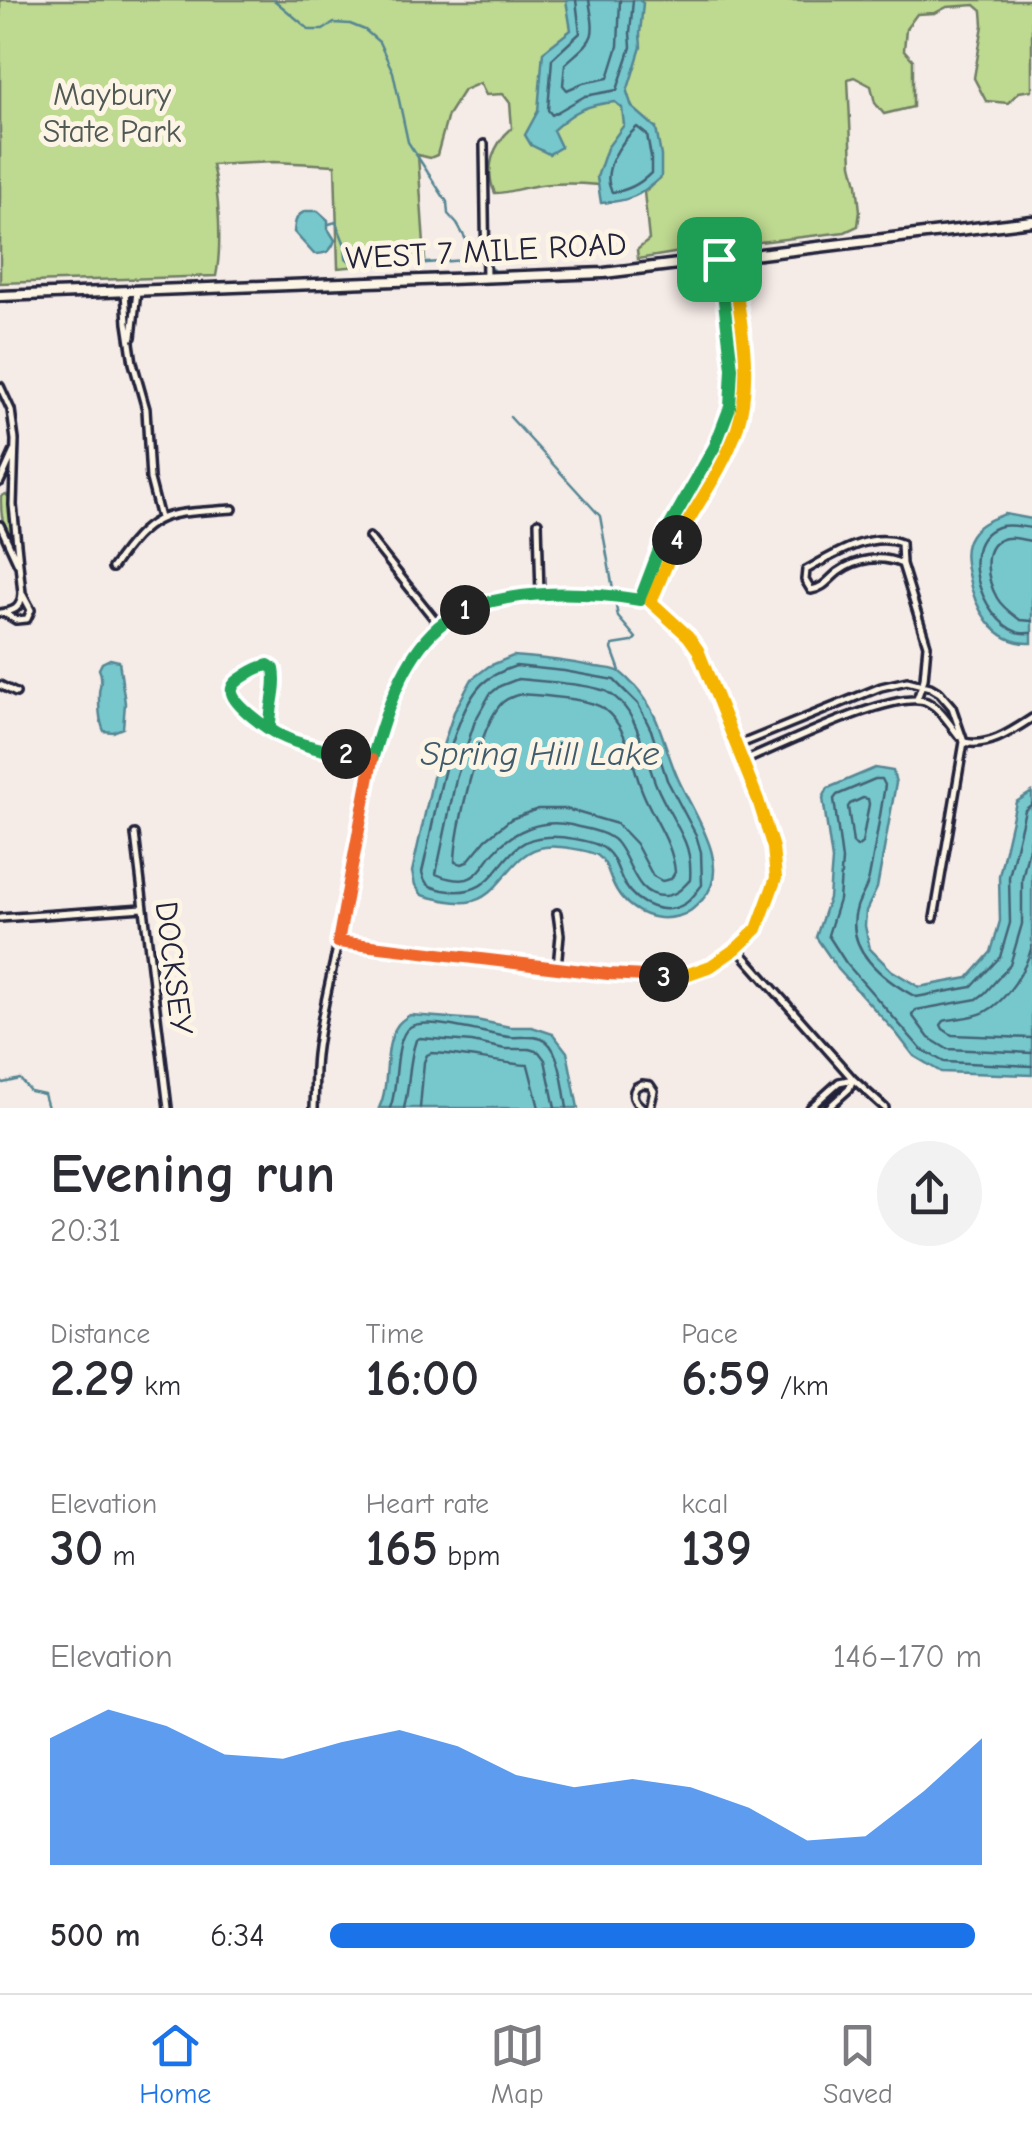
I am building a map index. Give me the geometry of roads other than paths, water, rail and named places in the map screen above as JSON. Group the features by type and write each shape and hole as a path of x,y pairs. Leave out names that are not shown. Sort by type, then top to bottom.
{"street":[{"path":"484,144 486,278"},
{"name":"WEST 7 MILE ROAD","path":"0,296 604,273 1032,223"},
{"path":"651,602 672,548 737,430 744,396 743,347 731,257"},
{"path":"640,600 665,534 724,426 732,390 719,259"},
{"path":"131,340 137,291"},
{"path":"125,292 133,364 146,409 150,479 160,518"},
{"path":"730,348 743,347"},
{"path":"0,386 12,410 13,490 22,593 19,607 2,613"},
{"path":"724,426 737,430"},
{"path":"13,490 0,485 15,448"},
{"path":"681,507 692,513"},
{"path":"112,568 136,536 160,518 234,509"},
{"path":"538,522 540,595"},
{"path":"0,525 19,567"},
{"path":"369,536 440,625"},
{"path":"902,564 887,558 869,559 811,590 805,580 806,570 832,555 878,540 902,543 902,564 926,637 928,655 917,699"},
{"path":"2,613 16,620 27,618 31,610 22,593"},
{"path":"314,1108 316,1052 372,760 402,678 418,650 440,625 464,610 485,602 540,595 596,594 651,602 688,636 698,650 744,761 773,848 776,878 757,929 737,948 711,966 683,976 608,974 338,942"},
{"path":"270,729 276,676 268,665 236,681 232,693 244,710 278,735 372,760"},
{"path":"736,746 898,682 922,684 940,693 952,707 964,742 934,918"},
{"path":"0,685 16,693"},
{"path":"849,700 856,714"},
{"path":"744,761 898,700 928,702 964,742 975,745 1032,718"},
{"path":"808,716 814,732"},
{"name":"DOCKSEY","path":"135,834 168,1108"},
{"path":"0,918 143,908"},
{"path":"557,913 557,968"},
{"path":"737,948 886,1108"},
{"path":"810,1108 839,1082 854,1078"},
{"path":"828,1108 849,1089 854,1078"},
{"path":"642,1108 633,1093 646,1084 654,1092 650,1108"}],"water":[{"path":"566,0 643,3 641,47 627,92 632,107 656,128 661,177 627,199 601,203 597,177 607,148 624,125 622,108 615,102 581,110 561,123 553,130 561,147 549,154 531,145 525,135 538,111 543,52 571,30"},
{"path":"306,211 318,211 328,220 335,240 328,252 314,254 294,232 297,219"},
{"path":"1005,514 1032,519 1032,643 1006,638 996,631 975,599 968,574 966,549 971,535 982,524"},
{"name":"Spring Hill Lake","path":"513,656 616,670 643,696 712,853 712,885 689,911 668,918 639,912 617,891 600,857 563,847 533,850 479,899 450,901 422,895 415,885 412,872 434,773 454,712 472,679 489,666"},
{"path":"110,659 119,661 125,703 123,728 113,732 104,731 99,709 99,669"},
{"path":"875,768 893,771 896,783 877,888 866,911 865,926 870,949 891,970 919,987 968,978 991,952 1000,921 999,876 1016,802 1032,792 1032,1075 941,1072 914,1056 838,969 816,937 829,898 832,860 823,798 828,788"},
{"path":"410,1015 532,1027 553,1034 567,1052 578,1108 379,1108 392,1035"}],"waterway":[{"path":"274,0 310,30 323,30 334,23 350,24 379,42 393,72 408,142 474,253 495,271"},
{"path":"329,224 336,222 346,258 353,264 476,259"},
{"path":"510,417 600,516 618,617 636,638 613,645 620,671"},
{"path":"0,1081 20,1079 30,1091 44,1094 48,1108"}],"park label":[{"name":"Maybury State Park","path":"112,112"}]}
